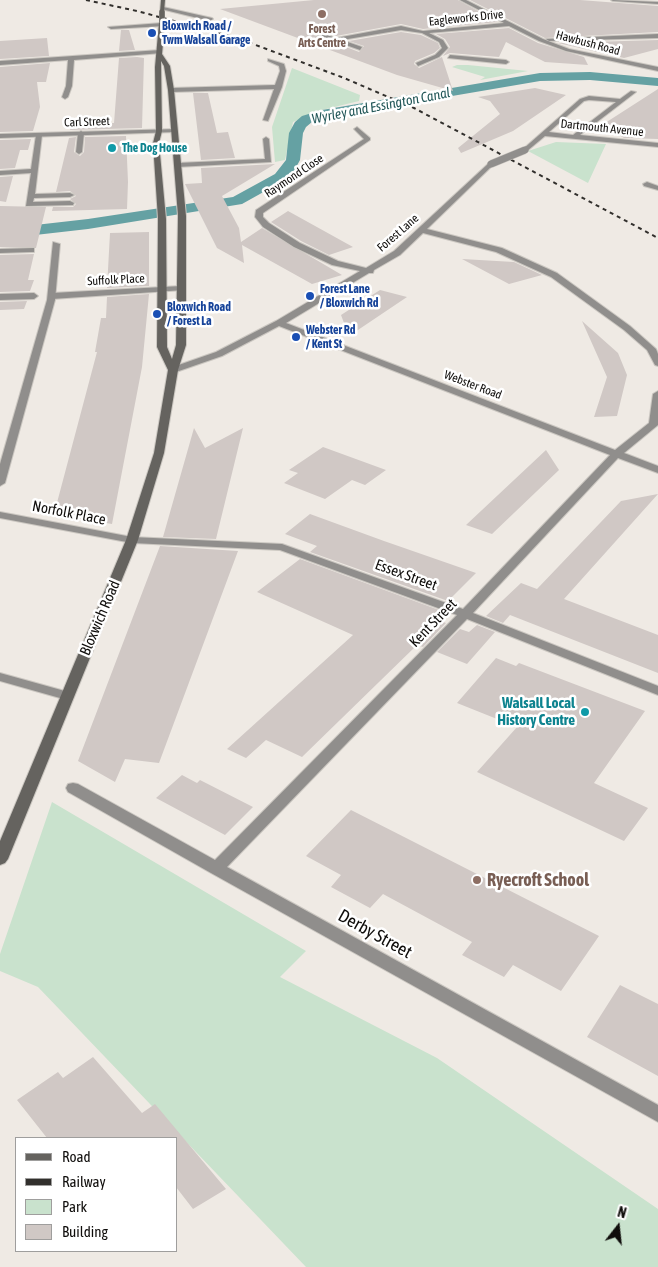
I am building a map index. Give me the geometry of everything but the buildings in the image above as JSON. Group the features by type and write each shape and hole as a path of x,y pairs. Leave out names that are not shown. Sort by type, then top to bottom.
{"main road":[{"path":"163,0 158,67 159,131 156,142 162,219 162,346 173,370"},
{"name":"Bloxwich Road","path":"0,859 132,540 158,453 173,370 180,345 182,215 171,90 167,66 160,54"},
{"path":"162,247 182,246"}],"street":[{"path":"260,0 280,0"},
{"name":"Hawbush Road","path":"462,0 541,40 592,56 658,69"},
{"path":"613,0 658,2"},
{"path":"162,10 210,19"},
{"path":"111,27 162,24"},
{"name":"Eagleworks Drive","path":"335,40 401,28 423,32 511,24"},
{"name":"Eagleworks Drive","path":"423,32 441,41 444,48 435,58"},
{"name":"Eagleworks Drive","path":"318,34 360,48"},
{"path":"541,40 658,36"},
{"path":"0,63 160,54"},
{"path":"418,64 435,58 450,57 506,62"},
{"path":"65,97 69,86 71,58"},
{"path":"266,120 283,71 282,65 270,60"},
{"path":"171,90 279,87"},
{"path":"574,138 633,92"},
{"name":"Forest Lane","path":"173,370 219,354 280,323 370,271 397,253 491,164 525,150 582,100 590,98 621,101"},
{"name":"Carl Street","path":"0,136 175,130"},
{"name":"Raymond Close","path":"358,132 368,139 259,212 259,217 266,225 297,245 335,263 370,271"},
{"path":"79,152 81,133"},
{"name":"Dartmouth Avenue","path":"544,134 658,145"},
{"path":"39,135 31,196 70,199"},
{"path":"177,165 269,161 266,139"},
{"path":"0,172 35,171"},
{"path":"647,184 658,188"},
{"path":"421,230 499,250 554,275 627,328 651,349 658,363"},
{"path":"0,483 52,296 56,244"},
{"path":"0,251 31,250"},
{"name":"Suffolk Place","path":"52,296 181,288"},
{"path":"0,296 34,296"},
{"name":"Webster Road","path":"280,323 658,470"},
{"name":"Kent Street","path":"216,869 465,614 616,454 656,424 658,394"},
{"name":"Norfolk Place","path":"0,515 132,540"},
{"name":"Essex Street","path":"132,540 282,547 465,614 658,691"},
{"path":"0,677 67,696"},
{"name":"Derby Street","path":"72,788 658,1114"}],"green space":[{"path":"457,65 528,71 480,80 485,77 452,67"},
{"path":"292,68 360,95 359,101 318,111 293,122 285,160 275,162 272,127"},
{"path":"556,142 606,144 588,183 528,151"},
{"path":"52,802 306,951 280,977 437,1058 658,1209 658,1267 306,1267 38,987 0,971 0,954"}],"waterway":[{"name":"Wyrley and Essington Canal","path":"0,234 88,224 237,201 280,177 289,168 293,160 296,133 300,125 307,119 327,113 540,77 590,76 658,82"}],"railway":[{"path":"86,0 137,11 237,38 344,78 414,108 658,238"}],"place":[{"name":"Forest Arts Centre","path":"322,14"},
{"name":"Bloxwich Road / Twm Walsall Garage","path":"152,33"},
{"name":"The Dog House","path":"112,148"},
{"name":"Forest Lane / Bloxwich Rd","path":"310,296"},
{"name":"Bloxwich Road / Forest La","path":"157,314"},
{"name":"Webster Rd / Kent St","path":"296,337"},
{"name":"Walsall Local History Centre","path":"585,712"},
{"name":"Ryecroft School","path":"477,880"}]}
